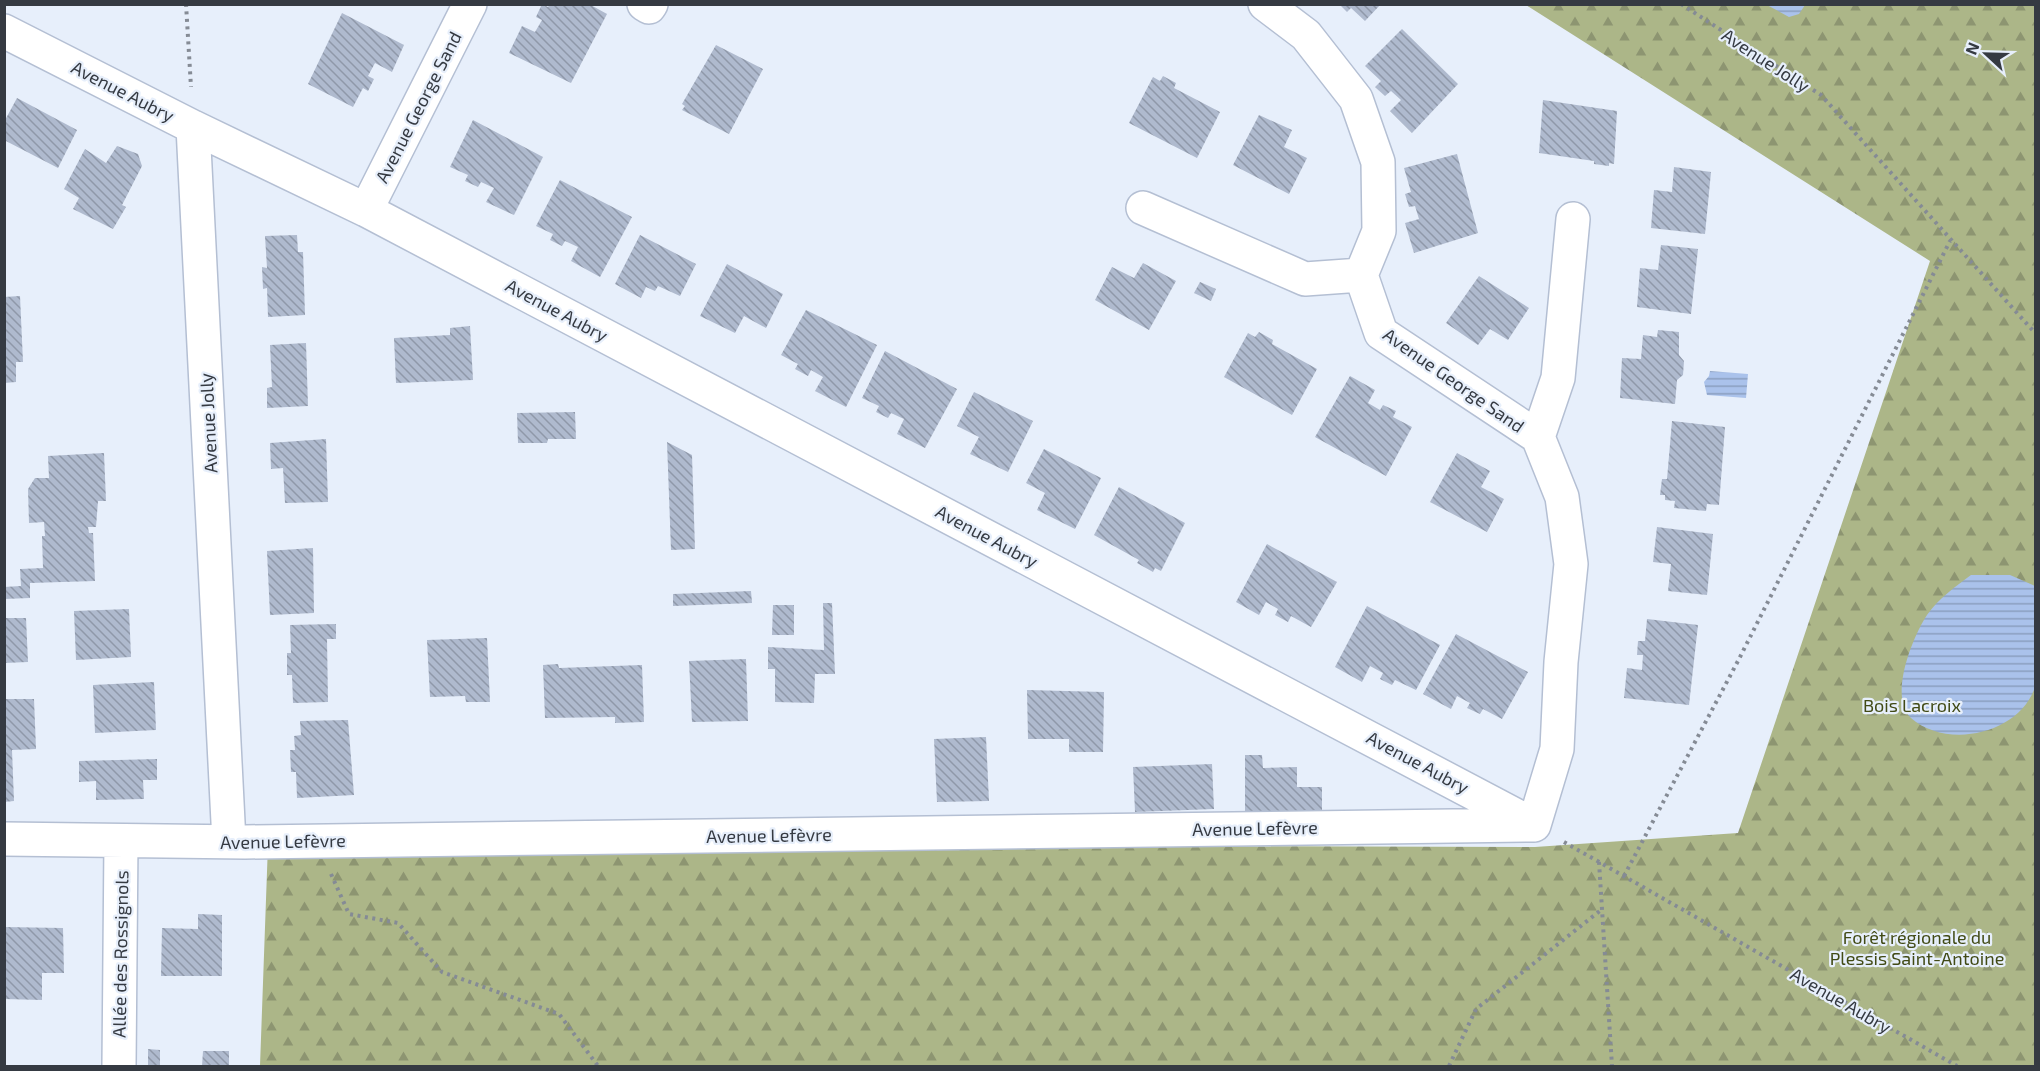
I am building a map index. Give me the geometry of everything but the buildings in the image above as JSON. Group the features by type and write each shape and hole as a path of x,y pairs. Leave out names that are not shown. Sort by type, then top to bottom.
{"street":[{"name":"Avenue George Sand","path":"366,210 470,4"},
{"path":"644,4 649,7 651,4"},
{"path":"1143,208 1305,279 1361,275 1379,231 1378,162 1356,99 1306,35 1265,4"},
{"name":"Avenue Aubry","path":"4,31 193,127 366,210 1534,825"},
{"name":"Avenue Jolly","path":"193,127 229,842"},
{"path":"1538,437 1558,378 1574,219"},
{"name":"Avenue George Sand","path":"1361,275 1381,333 1538,437 1562,497 1571,564 1561,662 1557,749 1534,825"},
{"name":"Avenue Lefèvre","path":"4,839 229,842 1534,825"},
{"name":"Allée des Rossignols","path":"119,1066 121,841"}],"path":[{"path":"186,4 193,127"},
{"name":"Avenue Jolly","path":"1681,4 1821,95 2036,334"},
{"path":"1624,876 1739,659 1950,240"},
{"name":"Avenue Aubry","path":"1534,825 1957,1066"},
{"path":"1599,862 1612,1066"},
{"path":"327,864 349,914 398,922 442,972 559,1014 598,1066"},
{"path":"1449,1066 1476,1009 1601,910"}],"green space":[{"name":"Forêt régionale du Plessis Saint-Antoine","path":"1526,5 2035,5 2035,1066 260,1066 268,844 1535,847 1738,833 1930,261"}],"water":[{"path":"1767,5 1805,5 1799,14 1789,17"},
{"path":"1710,371 1748,374 1746,398 1707,395 1704,382"},
{"path":"1971,575 2010,575 2035,586 2037,667 2035,687 2027,703 1999,726 1962,735 1943,733 1926,728 1911,718 1902,696 1902,682 1915,637 1927,615 1953,588"}],"park label":[{"name":"Bois Lacroix","path":"1912,705"}]}
